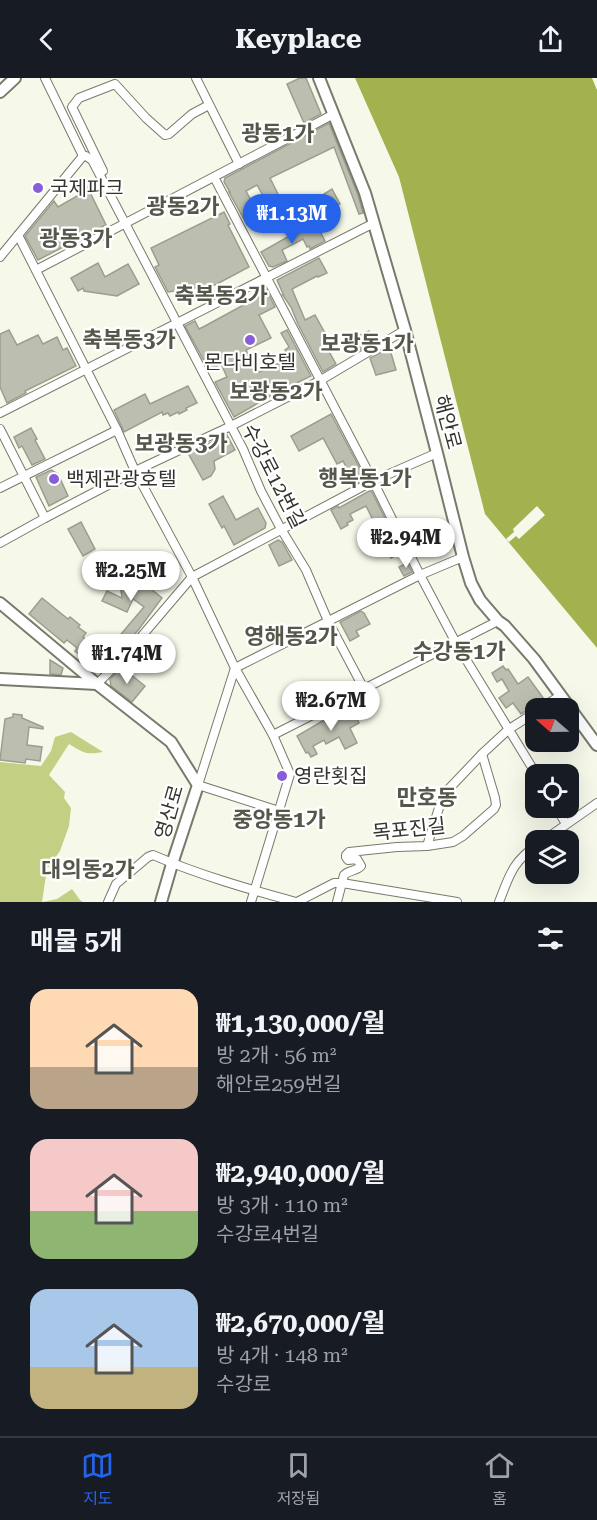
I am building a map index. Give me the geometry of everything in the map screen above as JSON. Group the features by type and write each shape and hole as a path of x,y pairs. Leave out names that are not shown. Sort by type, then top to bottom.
{"street":[{"path":"0,92 15,78"},
{"name":"수강로12번길","path":"45,78 83,156 92,160 104,182 243,449 261,491 306,570 328,621 364,689"},
{"path":"196,78 239,164"},
{"name":"해안로","path":"319,78 365,193 372,224 405,330 471,583 480,600 534,659 597,745"},
{"path":"104,182 107,178 72,107 79,98 115,84 165,135 192,114 209,105"},
{"path":"36,270 334,114"},
{"path":"0,255 83,156"},
{"path":"214,177 456,643 530,764"},
{"path":"0,413 372,224"},
{"path":"18,235 117,430 135,471 192,577 235,668 273,735 290,774 251,902"},
{"path":"0,543 135,471 321,380 405,330"},
{"path":"0,429 45,518"},
{"path":"0,488 117,430"},
{"path":"0,679 97,684 124,657 192,577 373,481 438,453"},
{"path":"279,811 198,785 235,668 420,575 463,557"},
{"name":"영산로","path":"0,603 171,742 198,785 161,902"},
{"path":"273,735 498,621"},
{"path":"427,846 443,795 482,754 509,729 525,719"},
{"name":"목포진길","path":"342,883 347,872 359,869 361,866 357,859 348,860 345,855 349,852 453,842 494,809 495,798 482,754"},
{"path":"558,830 597,803"},
{"path":"562,818 566,824"},
{"path":"499,902 512,869 525,854"},
{"path":"108,902 116,884 153,855 172,864 297,902 334,883 457,902"},
{"path":"337,902 342,883"}],"shaded area":[{"path":"355,78 592,78 597,90 597,648 485,514 399,177"},
{"path":"71,732 103,752 85,752 69,744 49,775 65,792 64,798 71,808 69,826 60,851 47,869 42,902 0,902 0,762 41,766 51,751 55,737"},
{"path":"72,889 83,902 43,902 57,899"}],"pier":[{"path":"537,506 545,515 519,539 516,536 509,542 506,539 514,532 513,529"}],"building":[{"path":"300,78 306,78 321,114 304,123 287,84"},
{"path":"329,123 363,213 359,214 334,147 270,178 281,200 274,203 272,198 266,201 257,185 246,191 255,208 260,206 265,215 247,225 224,182 225,178"},
{"path":"83,178 106,225 38,260 25,236 54,201 58,207 79,195 73,183"},
{"path":"332,189 340,204 332,208 324,194"},
{"path":"224,212 249,267 215,285 168,292 155,267 159,265 151,248"},
{"path":"316,224 325,241 310,249 303,239 282,250 287,261 273,267 269,266 261,252"},
{"path":"319,258 327,273 292,289 305,320 315,315 325,333 322,334 336,364 323,372 277,280"},
{"path":"98,263 105,277 128,264 139,284 117,296 84,291 83,288 78,291 71,278"},
{"path":"265,287 275,307 259,315 271,338 246,350 253,364 259,372 289,359 285,350 289,347 281,333 287,330 311,376 234,417 215,382 227,377 221,364 209,370 185,326 195,321 199,329 260,296 257,290"},
{"path":"9,330 17,345 38,335 43,344 57,337 63,350 67,348 76,366 25,391 26,393 7,403 0,387 0,334"},
{"path":"369,331 375,341 360,350 354,338"},
{"path":"385,350 391,353 396,370 376,375 370,358"},
{"path":"188,386 197,403 179,414 178,412 170,416 168,413 163,415 162,412 124,432 114,410 145,394 150,404"},
{"path":"331,414 365,478 355,484 343,461 337,464 323,438 299,451 291,436"},
{"path":"31,428 45,459 32,465 22,446 19,448 14,437"},
{"path":"227,435 235,450 214,461 215,469 211,476 203,480 188,453"},
{"path":"51,470 58,474 68,496 49,506 36,477"},
{"path":"371,490 402,552 391,558 366,506 350,514 353,520 341,529 331,510"},
{"path":"223,496 236,520 258,508 266,523 265,528 234,545 209,504"},
{"path":"81,522 95,549 83,556 68,529"},
{"path":"278,540 282,542 292,560 279,566 269,545"},
{"path":"120,561 131,568 127,582 137,580 142,582 162,598 119,653 111,646 144,607 133,599 127,612 102,601 107,591 122,598 120,583 110,574"},
{"path":"407,563 412,572 404,576 399,567"},
{"path":"42,598 68,619 70,617 80,625 78,627 86,633 83,637 90,647 109,664 102,670 97,670 75,651 77,648 67,640 64,643 29,614"},
{"path":"361,611 370,624 356,631 359,636 350,641 340,622"},
{"path":"50,660 63,668 61,675 50,674"},
{"path":"503,666 506,670 508,669 518,684 528,677 543,698 525,698 525,711 521,714 513,703 506,708 499,698 509,691 502,679 497,682 492,673"},
{"path":"120,669 145,686 132,702 111,686 110,679"},
{"path":"351,706 359,723 350,728 357,743 345,749 339,737 326,744 324,740 313,746 317,754 311,757 308,752 306,753 297,736"},
{"path":"13,714 22,715 22,718 43,727 43,729 29,727 27,745 42,747 40,761 26,759 25,763 0,760 5,719 13,717"}],"place":[{"name":"국제파크","path":"38,188"},
{"name":"몬다비호텔","path":"250,340"},
{"name":"백제관광호텔","path":"54,479"},
{"name":"영란횟집","path":"282,776"}],"district":[{"name":"광동1가","path":"278,133"},
{"name":"광동2가","path":"183,206"},
{"name":"광동3가","path":"76,238"},
{"name":"축복동2가","path":"221,295"},
{"name":"축복동3가","path":"129,339"},
{"name":"보광동1가","path":"367,343"},
{"name":"보광동2가","path":"276,391"},
{"name":"보광동3가","path":"181,443"},
{"name":"행복동1가","path":"365,478"},
{"name":"영해동2가","path":"291,636"},
{"name":"수강동1가","path":"459,651"},
{"name":"만호동","path":"427,797"},
{"name":"중앙동1가","path":"279,819"},
{"name":"대의동2가","path":"88,869"}]}
